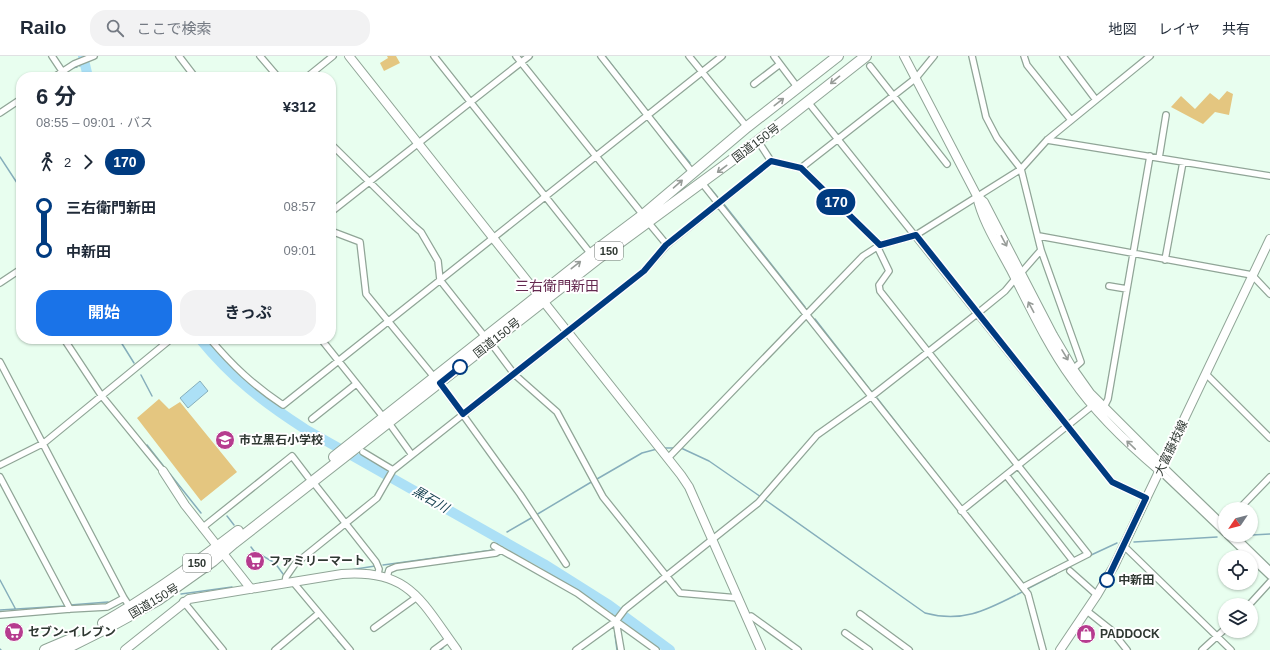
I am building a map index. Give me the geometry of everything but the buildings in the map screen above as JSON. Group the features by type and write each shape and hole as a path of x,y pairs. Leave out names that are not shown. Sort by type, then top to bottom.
{"highway":[{"name":"国道150号","path":"62,650 109,627 158,600 195,574 220,550 339,457 355,449 386,421 437,380 646,218 692,172 746,127 838,56"},
{"name":"国道150号","path":"540,299 590,254 702,183 866,56"},
{"name":"国道150号","path":"45,650 97,626 220,550"}],"street":[{"path":"52,56 62,71 74,64 94,56"},
{"path":"179,56 191,72"},
{"path":"260,56 274,72"},
{"path":"313,72 333,56"},
{"path":"349,56 540,299 668,458 689,487 761,650"},
{"path":"434,56 471,101 590,254"},
{"path":"516,56 666,245"},
{"path":"336,208 529,56"},
{"path":"601,56 692,172"},
{"path":"689,56 746,127"},
{"path":"214,344 236,369 283,405 722,56"},
{"path":"774,56 798,88"},
{"path":"904,56 977,196 978,205 1073,369 1090,393 1218,526"},
{"path":"801,168 916,78 934,56"},
{"path":"972,56 986,117 996,138 1021,169 1039,236 1041,250 1081,362 1073,369"},
{"path":"1024,56 1027,65 1071,120"},
{"path":"1063,56 1096,100"},
{"path":"668,458 863,256 878,245 916,235 1021,169 1047,140 1150,56"},
{"path":"754,84 780,64"},
{"path":"870,66 947,164"},
{"path":"0,113 16,102"},
{"path":"808,102 916,235 1112,482 1146,498"},
{"path":"1159,158 1166,115"},
{"path":"1047,140 1270,176"},
{"path":"758,141 771,161 801,168 878,245 889,271 879,286 880,291 1088,554 1024,589"},
{"path":"336,149 369,183 421,232 438,261 440,280 514,374 556,412 603,497 680,593 738,598"},
{"path":"1104,407 1108,399 1150,156"},
{"path":"350,650 319,613 289,583 286,578 295,564 377,498 393,470 644,271 666,245 771,161"},
{"path":"1165,260 1183,162"},
{"path":"702,183 720,202 807,315 1024,589 1043,650"},
{"path":"336,233 360,242 366,294 463,414 535,516 566,564"},
{"path":"1039,236 1252,275 1270,294"},
{"name":"大富藤枝線","path":"1060,650 1097,595 1124,546 1146,498 1162,469 1270,239"},
{"path":"576,650 616,621 625,609 712,541 762,499 817,435 872,396 1005,291 1041,250"},
{"path":"0,283 16,272"},
{"path":"1018,276 1058,358 1092,406 1218,518"},
{"path":"1109,286 1127,290"},
{"path":"67,344 101,395 163,471 180,498 202,528 251,589"},
{"path":"0,465 44,443 165,344"},
{"path":"325,344 412,455"},
{"path":"0,362 130,607"},
{"path":"1206,374 1270,438"},
{"path":"312,418 356,384"},
{"path":"961,511 1092,406"},
{"path":"355,449 393,470"},
{"path":"202,528 292,456 376,562 379,569 378,574"},
{"path":"1006,475 1073,562"},
{"path":"0,477 70,608"},
{"path":"1246,502 1270,477"},
{"path":"1234,542 1242,550"},
{"path":"1241,542 1270,570"},
{"path":"1124,546 1218,636 1202,650"},
{"path":"387,577 390,570 396,566 496,553 497,548 577,593 656,650"},
{"path":"1258,565 1270,576"},
{"path":"1070,571 1097,595"},
{"path":"124,650 183,602 194,597 342,574 378,574 406,587 417,597 457,650"},
{"path":"1255,598 1270,582"},
{"path":"374,628 417,597"},
{"path":"0,615 70,608 107,608 124,598"},
{"path":"183,602 223,650"},
{"path":"1087,611 1111,630 1127,650"},
{"path":"275,650 319,613"},
{"path":"860,614 909,650"},
{"path":"747,618 752,616 798,650"},
{"path":"616,621 621,650"},
{"path":"845,633 869,650"},
{"path":"434,650 449,638"},
{"path":"1220,638 1231,650"}],"shaded area":[{"path":"387,56 396,56 400,63 384,71 380,63 388,58"},
{"path":"1227,91 1233,94 1229,115 1215,112 1203,124 1171,107 1181,96 1195,109 1210,93 1219,100"},
{"path":"159,399 169,409 180,402 237,472 201,501 137,418"}],"water":[{"path":"200,381 208,391 188,408 180,398"}],"waterway":[{"name":"黒石川","path":"83,56 87,72"},
{"path":"605,56 644,106"},
{"name":"黒石川","path":"80,66 85,65"},
{"path":"72,68 77,67"},
{"path":"655,120 690,163"},
{"path":"0,157 16,181"},
{"path":"711,189 720,200"},
{"path":"723,203 805,307"},
{"path":"815,319 871,391"},
{"path":"122,344 134,363"},
{"name":"黒石川","path":"204,344 224,366 262,399 305,429 544,564 609,605 670,650"},
{"path":"141,375 152,396"},
{"path":"877,398 962,507"},
{"path":"147,445 165,468"},
{"path":"663,448 675,448"},
{"path":"681,448 709,461 761,497"},
{"path":"597,479 642,453 657,449"},
{"path":"170,474 201,513"},
{"path":"536,515 593,481"},
{"path":"764,499 925,613 953,617 965,615 988,608 1024,591"},
{"path":"227,516 234,525"},
{"path":"507,532 533,517"},
{"path":"1258,535 1270,534"},
{"name":"黒石川","path":"497,544 502,537"},
{"path":"1134,542 1217,537"},
{"path":"1089,556 1117,543"},
{"path":"251,547 254,551 275,563 283,574"},
{"path":"383,565 493,550 495,548"},
{"path":"350,570 375,566"},
{"path":"1027,589 1056,574"},
{"path":"0,580 15,608"},
{"path":"260,583 270,582"},
{"path":"181,594 232,587"},
{"path":"70,605 108,602"},
{"name":"黒石川","path":"609,605 613,613 612,615"},
{"path":"0,610 65,606"},
{"path":"329,629 334,636"},
{"path":"615,635 617,650"},
{"path":"338,641 346,650"}],"bus line":[{"name":"170","path":"460,367 440,383 463,414 644,271 666,245 771,161 801,168 880,245 916,235 1112,482 1146,498 1107,580"}],"place":[{"name":"市立黒石小学校","path":"225,440"},
{"name":"ファミリーマート","path":"255,561"},
{"name":"中新田","path":"1107,580"},
{"name":"セブン-イレブン","path":"14,632"},
{"name":"PADDOCK","path":"1086,634"}],"district":[{"name":"三右衛門新田","path":"557,286"}]}
